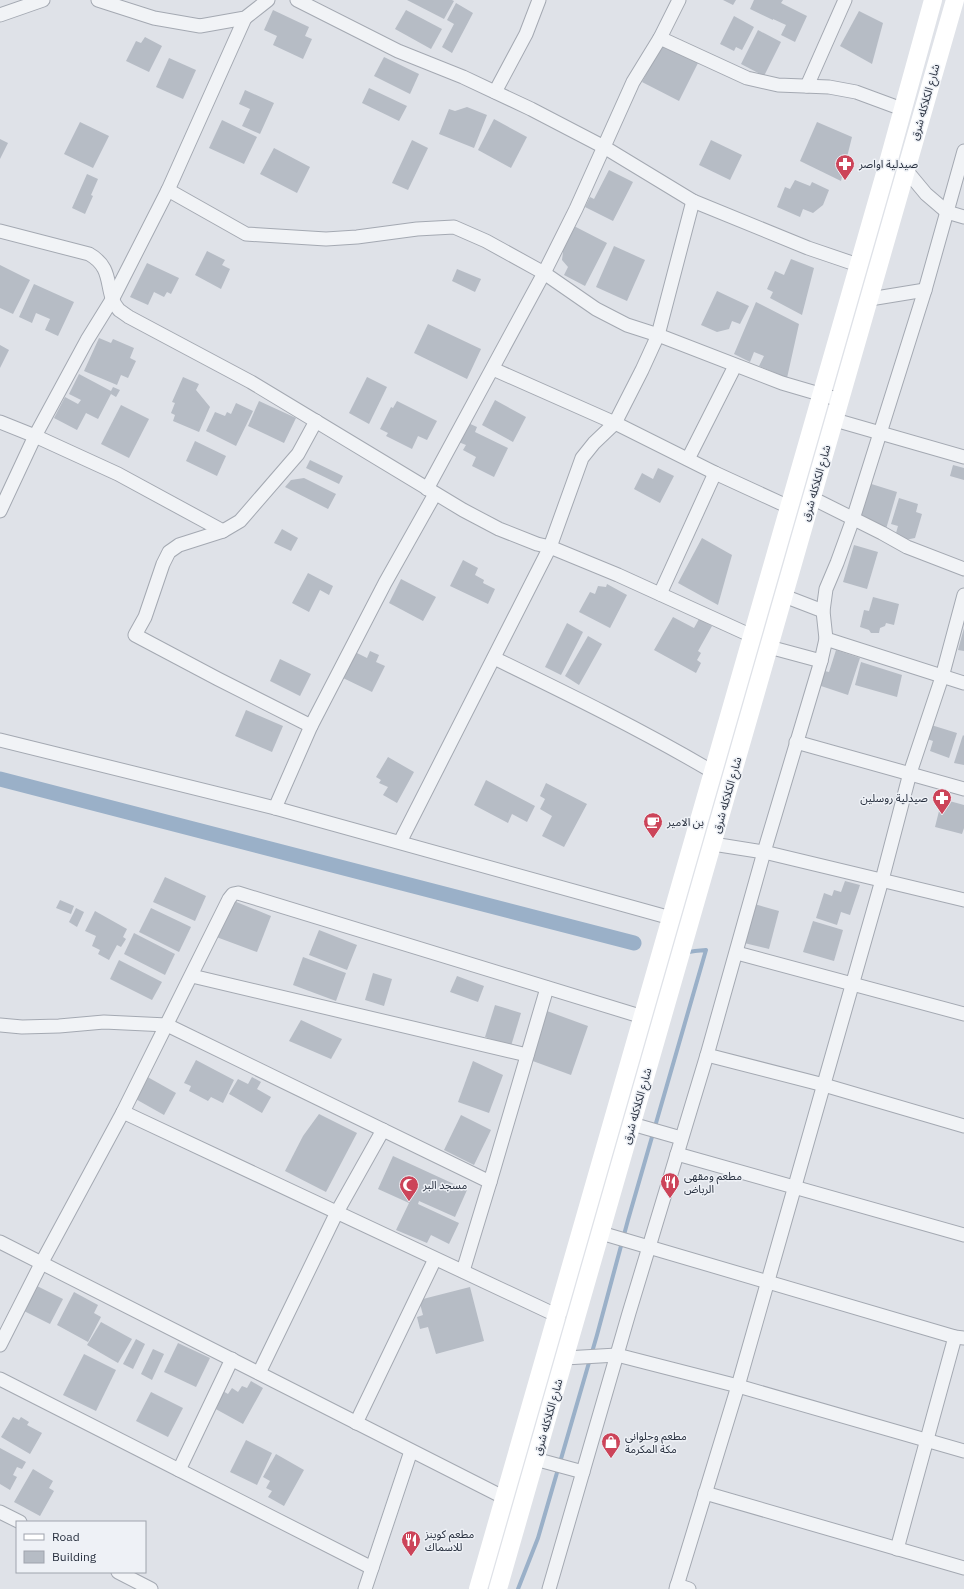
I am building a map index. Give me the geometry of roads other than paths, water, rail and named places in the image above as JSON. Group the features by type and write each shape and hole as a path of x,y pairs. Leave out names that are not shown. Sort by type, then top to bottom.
{"street":[{"path":"0,16 43,0"},
{"path":"98,0 154,18 200,26 245,18"},
{"path":"0,511 35,436 87,340 114,298 168,190 245,18 268,0"},
{"path":"297,0 398,51 495,92 604,147 693,201 808,248 858,265"},
{"path":"495,92 526,34 539,0"},
{"path":"275,808 311,726 576,209 633,82 660,38 679,0"},
{"path":"807,86 845,0"},
{"name":"شارع الكلاكله شرق","path":"478,1589 558,1316 933,0"},
{"name":"شارع الكلاكله شرق","path":"498,1589 955,0"},
{"path":"660,38 747,78 778,85 829,87 856,92 902,109"},
{"path":"549,1589 737,953 764,852 821,661 826,639 823,611 826,588 853,519 925,290 964,151"},
{"path":"906,170 926,194 947,212 964,217"},
{"path":"168,190 246,234 326,239 357,238 416,229 454,227 486,241 544,273 596,309 627,325 658,335 782,383 840,400"},
{"path":"400,842 550,547 582,458 594,443 615,423 658,335 693,201"},
{"path":"0,231 89,254 97,258 104,266 118,309 129,317 251,382 431,492 499,529 537,544 550,547 660,594 752,636"},
{"path":"870,299 925,290"},
{"path":"688,459 735,366"},
{"path":"493,369 615,423 789,506"},
{"path":"835,420 964,457"},
{"path":"311,726 135,635 146,617 163,564 169,552 179,545 223,531 240,521 298,454 316,421"},
{"path":"0,422 35,436 118,474 223,531"},
{"path":"660,594 715,472"},
{"path":"812,498 907,547 964,568"},
{"path":"680,1588 705,1493 738,1386 824,1086 882,880 910,773 942,677 964,595"},
{"path":"784,596 823,611"},
{"path":"826,639 964,683"},
{"path":"769,647 821,661"},
{"path":"494,658 602,710 713,772"},
{"path":"0,740 275,808 671,918"},
{"path":"796,742 964,789"},
{"path":"712,844 764,852 964,900"},
{"path":"0,1345 42,1262 123,1112 229,899 233,894 238,893 643,1017"},
{"path":"737,953 964,1014"},
{"path":"192,976 527,1055"},
{"path":"463,1272 547,988"},
{"path":"0,1025 22,1027 59,1026 104,1022 167,1025 490,1182"},
{"path":"707,1055 824,1086 964,1126"},
{"path":"123,1112 558,1316"},
{"path":"632,1124 682,1138"},
{"path":"259,1373 337,1212 383,1130"},
{"path":"677,1154 964,1235"},
{"path":"601,1233 959,1337 927,1440 897,1549"},
{"path":"0,1242 505,1498"},
{"path":"356,1423 435,1259"},
{"path":"565,1358 617,1355 738,1386 964,1451"},
{"path":"179,1470 232,1359"},
{"path":"0,1379 372,1568"},
{"path":"365,1589 411,1451"},
{"path":"536,1459 583,1472"},
{"path":"705,1493 964,1568"},
{"path":"0,1512 18,1521"},
{"path":"120,1573 151,1589"}],"waterway":[{"path":"0,779 634,943"},
{"path":"518,1589 538,1538 706,950 689,952"}],"place":[{"name":"صيدلية اواصر","path":"845,181"},
{"name":"صيدلية روسلين","path":"942,815"},
{"name":"بن الامير","path":"653,839"},
{"name":"مطعم ومقهى الرباض","path":"670,1199"},
{"name":"مسجد البر","path":"409,1202"},
{"name":"مطعم وحلواني مكة المكرمة","path":"611,1459"},
{"name":"مطعم كوينز للاسماك","path":"411,1557"}]}
